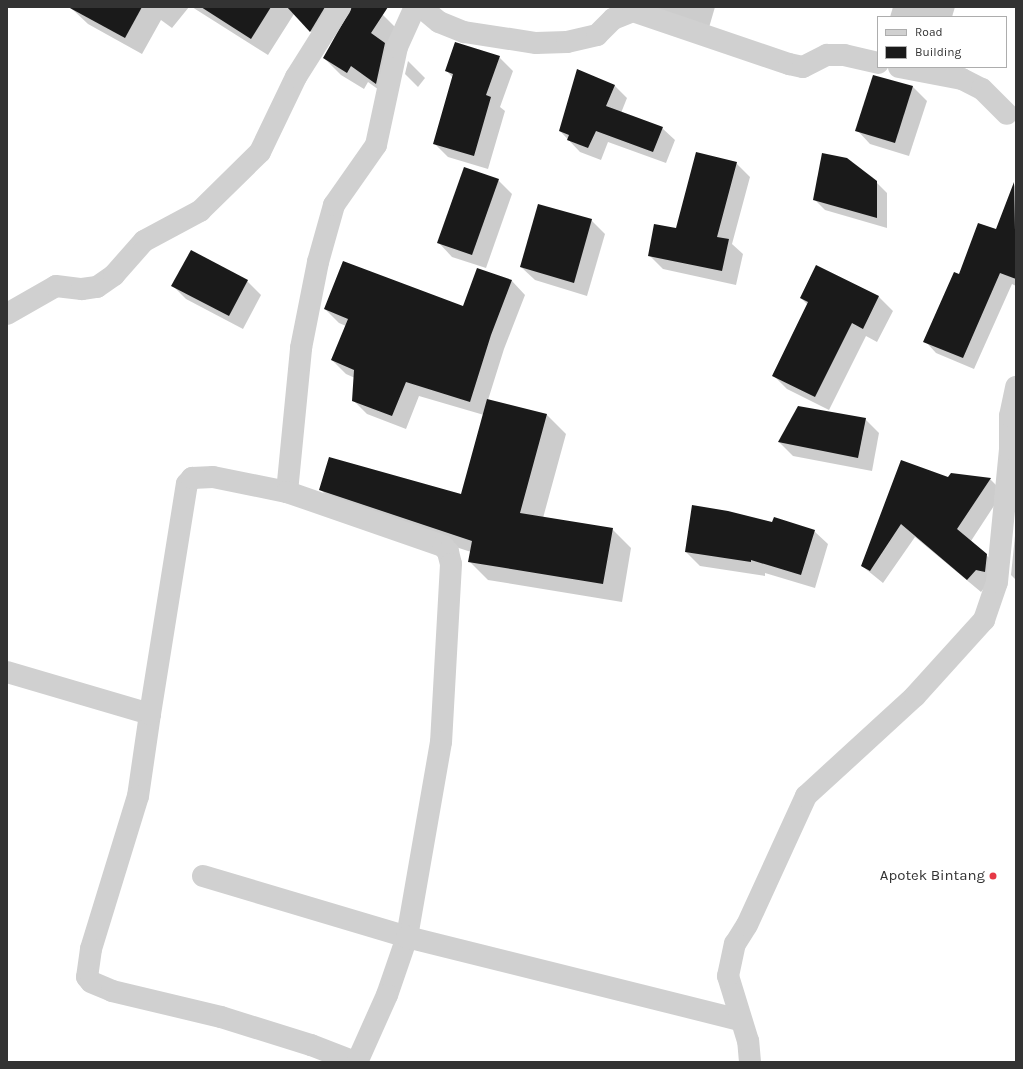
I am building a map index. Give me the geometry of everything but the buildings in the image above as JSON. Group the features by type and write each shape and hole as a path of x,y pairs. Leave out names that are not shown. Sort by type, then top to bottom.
{"street":[{"path":"7,314 56,286 82,289 97,287 114,275 144,242 200,211 260,152 296,77 340,7"},
{"path":"287,492 301,348 318,262 334,205 376,145 397,47 415,7"},
{"path":"421,7 440,22 464,32 536,43 567,42 597,35 613,19 633,11 789,64 803,67 828,56 844,56 877,63"},
{"path":"904,68 962,79 982,89 1007,114"},
{"path":"750,1062 748,1042 728,976 728,964 735,944 747,925 806,796 915,696 984,620 997,582 1010,449 1010,416 1016,387"},
{"path":"213,477 287,492 442,546 450,557 441,742 407,937 387,995 356,1062 307,1054 221,1017 112,991 91,982 86,977 91,949 118,870 138,796 150,714 189,481 192,478 213,477"},
{"path":"7,672 150,714"},
{"path":"203,876 407,937 741,1020"}],"place":[{"name":"Apotek Bintang","path":"993,876"}]}
